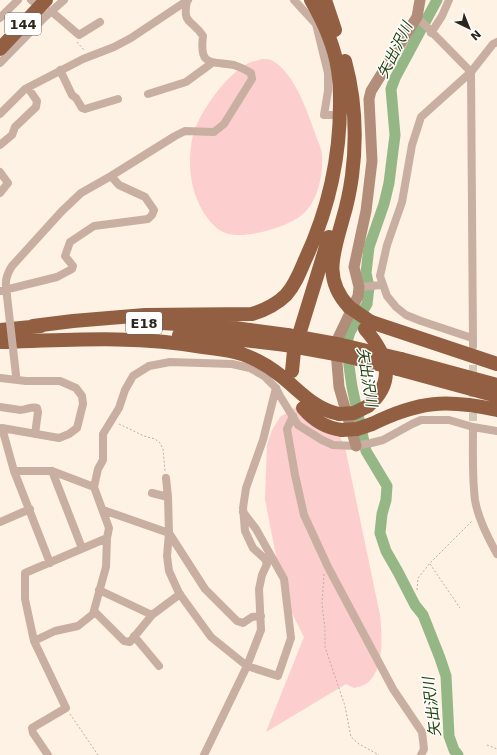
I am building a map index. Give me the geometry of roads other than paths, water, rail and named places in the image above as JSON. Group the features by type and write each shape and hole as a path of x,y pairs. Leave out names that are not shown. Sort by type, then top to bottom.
{"highway":[{"name":"144","path":"0,35 32,0"},
{"path":"292,371 294,351 337,210 344,172 346,134 343,93 339,71 325,26 311,0"},
{"path":"0,342 108,338 147,339 190,344 242,354 263,364 282,376 324,410 339,414 354,412 368,406 375,400 383,388 386,376 386,367 380,349 368,326 348,309 337,295 332,276 333,255 344,217 352,178 355,141 353,103 350,82 340,44 325,0"},
{"name":"144","path":"0,49 49,6"},
{"path":"33,326 145,315 252,314 262,311 280,301 287,294 300,272 316,235 329,195 334,173 339,130 339,71"},
{"name":"E18","path":"0,330 33,326 112,323 161,323 226,327 286,340 341,355 399,364 497,385"},
{"path":"368,326 497,364"},
{"name":"E18","path":"0,342 80,335 161,334 286,340"},
{"name":"E18","path":"399,364 497,396"},
{"path":"298,412 309,415 317,422 334,429 342,430 357,429 403,410 432,404 458,404 497,410"}],"street":[{"path":"0,18 18,0"},
{"path":"0,63 49,6 64,0"},
{"path":"17,378 4,292 6,275 12,266 62,211 81,193 185,131 214,132 224,124 252,79 251,73 236,66 212,63 204,58 201,50 203,36 197,27 189,22 186,17 185,10 187,0"},
{"path":"0,114 28,88 83,59 120,44 187,0"},
{"path":"294,0 316,24 328,73 328,91 324,116 333,115"},
{"path":"358,446 338,387 336,351 338,338 361,287 354,267 366,211 372,161 365,116 371,91 418,19 420,0"},
{"path":"431,32 442,16 448,0"},
{"path":"49,6 79,36 100,22"},
{"path":"418,19 471,72 472,342 406,315 396,307 380,286 380,276 387,245 402,202 412,145 421,117 471,72 497,42"},
{"path":"148,94 186,82 212,63"},
{"path":"60,70 72,95 76,98 82,108 85,109 118,99"},
{"path":"0,145 12,135 15,127 36,107 37,101 28,88"},
{"path":"0,172 8,183 0,193"},
{"path":"4,292 57,277 72,269 73,266 65,256 70,242 94,226 148,219 152,215 154,210 145,196 119,184 111,176"},
{"path":"361,287 380,286"},
{"path":"34,641 55,631 78,626 93,614 106,567 110,528 94,487 98,469 103,460 104,434 119,408 125,390 133,376 149,366 170,362 232,364 250,368 264,376 276,388 280,396 298,412 298,425 333,445 358,446 383,440 421,420 450,420 473,427 497,431"},
{"path":"0,378 60,381 76,388 82,396 83,404 77,428 69,434 59,438 1,430 14,471 50,562"},
{"path":"204,755 247,666 261,630 259,589 262,575 267,564 253,548 245,531 243,512 246,488 263,440 276,388"},
{"path":"0,407 18,410 27,410 34,407 37,408 38,412 35,434"},
{"path":"298,412 287,429 304,514 328,567 393,689 422,732 424,749 421,755"},
{"path":"473,427 476,501 479,514 497,554"},
{"path":"14,471 52,472 94,487"},
{"path":"52,472 82,548"},
{"path":"166,478 169,533 167,556 169,571 180,594 211,637 247,666 278,676 291,638 284,579 256,529 243,512"},
{"path":"152,493 168,497"},
{"path":"0,522 30,509"},
{"path":"103,510 169,533 205,589 237,621 243,623 252,617 261,616"},
{"path":"48,755 33,733 32,728 66,708 34,641 25,599 25,573 108,538"},
{"path":"100,590 152,615"},
{"path":"94,611 124,641 130,642 152,615 180,594"},
{"path":"134,636 160,666"}],"waterway":[{"name":"矢出沢川","path":"437,0 395,78 391,89 395,135 389,183 384,204 369,247 366,273 369,287 367,304 350,332 347,342 352,387 366,451 387,486 380,533 386,551 415,605 423,615 440,658 446,676 449,736 454,750 458,755"}],"tunnel":[{"path":"473,353 473,427"}]}
